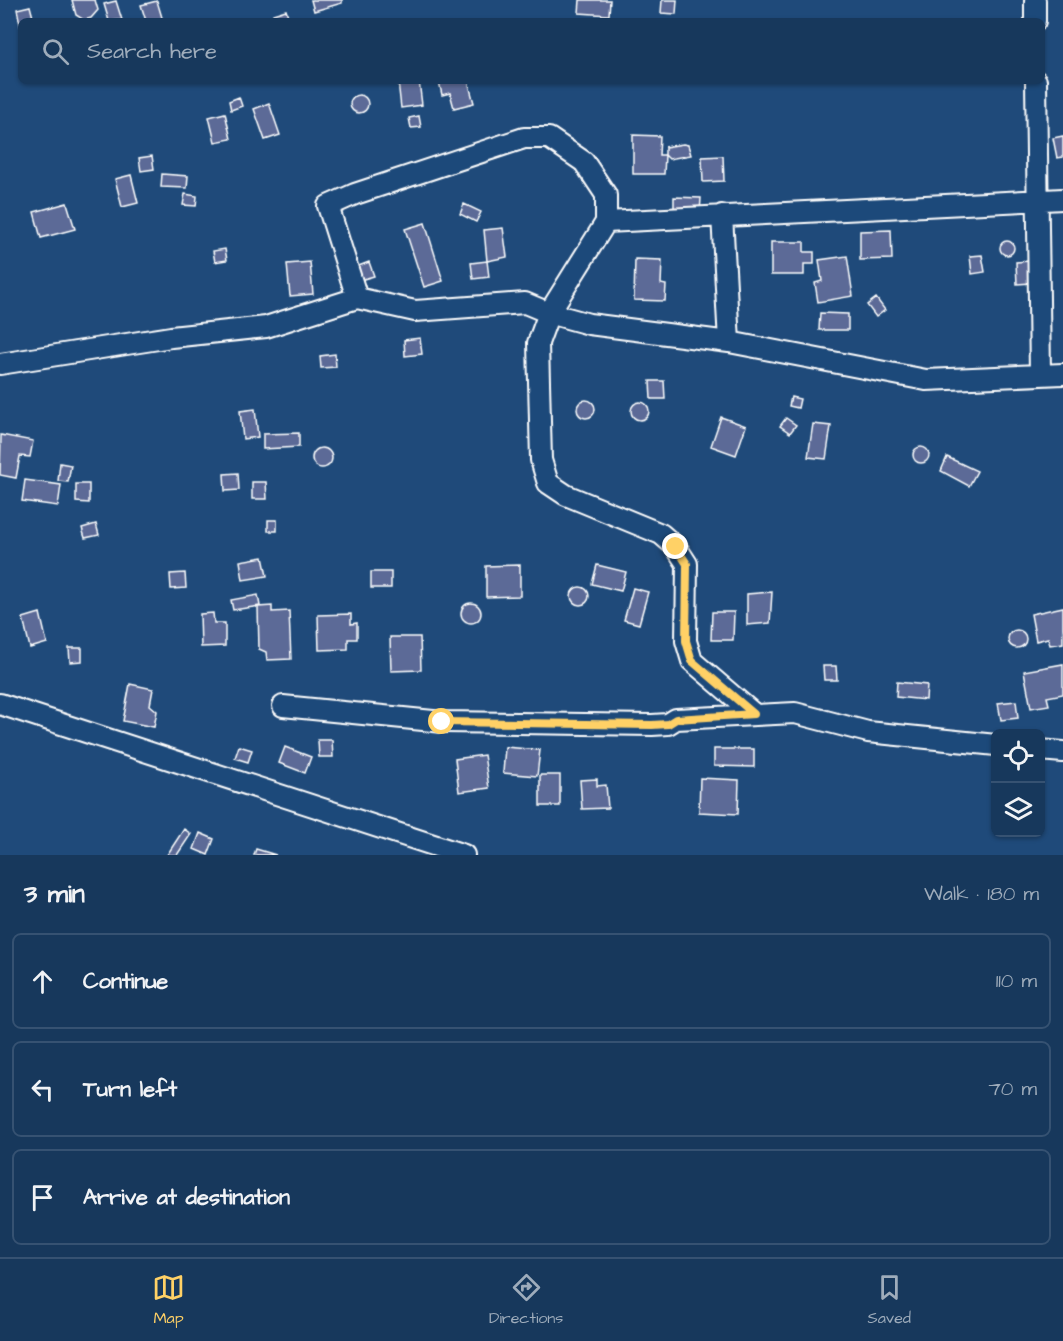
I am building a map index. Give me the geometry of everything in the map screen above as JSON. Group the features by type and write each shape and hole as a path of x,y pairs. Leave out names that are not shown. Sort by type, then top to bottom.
{"street":[{"path":"1035,0 1035,18"},
{"path":"1036,84 1040,374"},
{"path":"357,298 328,206 355,194 524,138 549,138 584,162 606,195 606,222 549,313 538,343 541,460 548,483 566,495 662,534 676,547 687,564 686,641 692,661 754,714"},
{"path":"606,222 1063,200"},
{"path":"722,215 729,342"},
{"path":"0,364 171,337 266,327 357,298 415,311 525,303 549,313 589,324 729,342 926,380 1063,374"},
{"path":"0,704 459,854"},
{"path":"283,706 442,722 652,725 668,724 676,719 795,713 868,732 991,744"},
{"path":"1045,750 1063,752"}],"building":[{"path":"72,0 95,0 98,10 91,18 81,18 76,15"},
{"path":"311,0 342,0 342,3 314,11"},
{"path":"580,0 610,0 609,15 579,13"},
{"path":"662,0 677,0 676,14 661,13"},
{"path":"116,1 121,18 108,18 104,4"},
{"path":"157,1 162,18 145,18 141,5"},
{"path":"30,6 33,18 19,18 17,9"},
{"path":"286,10 289,18 274,18 273,14"},
{"path":"398,84 419,84 422,105 401,108"},
{"path":"440,84 469,84 474,103 454,108 450,93 442,95"},
{"path":"355,95 363,95 368,100 366,111 355,113 350,108 350,100"},
{"path":"239,97 242,106 231,110 229,101"},
{"path":"269,103 280,135 265,140 254,109"},
{"path":"225,113 231,139 215,142 209,117"},
{"path":"419,116 421,127 411,128 409,118"},
{"path":"633,135 660,136 659,155 665,155 664,174 633,174"},
{"path":"1063,136 1063,157 1057,158 1053,138"},
{"path":"688,145 691,155 669,159 665,155 665,147"},
{"path":"152,156 154,169 141,171 139,158"},
{"path":"723,156 724,181 703,182 702,157"},
{"path":"162,174 188,176 187,188 161,187"},
{"path":"131,175 138,203 122,207 115,179"},
{"path":"185,194 197,196 196,206 183,205"},
{"path":"674,197 701,198 700,213 674,213"},
{"path":"67,203 75,229 41,238 34,212"},
{"path":"464,204 481,212 476,222 460,214"},
{"path":"425,223 443,281 424,287 405,229"},
{"path":"503,228 507,257 487,261 484,230"},
{"path":"891,230 892,259 860,260 860,231"},
{"path":"1004,241 1010,241 1014,248 1010,255 1004,255 1000,251 1000,245"},
{"path":"771,242 804,242 804,252 814,252 814,264 804,264 804,275 771,275"},
{"path":"225,249 227,260 215,262 213,251"},
{"path":"982,255 985,272 972,274 970,256"},
{"path":"847,256 853,296 818,302 815,283 822,281 819,260"},
{"path":"635,259 662,260 661,284 666,285 665,301 634,300"},
{"path":"487,261 489,277 473,279 471,263"},
{"path":"1030,261 1031,283 1017,284 1016,262"},
{"path":"310,262 313,294 290,296 287,264"},
{"path":"369,262 374,276 360,280 356,267"},
{"path":"876,298 885,310 876,317 867,305"},
{"path":"820,313 848,314 848,330 819,330"},
{"path":"420,338 422,354 405,356 404,340"},
{"path":"335,354 336,367 321,368 320,356"},
{"path":"650,381 664,381 665,399 651,399"},
{"path":"791,397 800,399 798,408 789,406"},
{"path":"582,400 590,400 595,405 593,416 582,418 577,413 577,405"},
{"path":"636,402 644,402 649,407 647,418 636,420 631,415 631,407"},
{"path":"255,409 258,437 243,439 240,411"},
{"path":"721,417 746,426 736,455 711,446"},
{"path":"786,418 796,425 790,433 780,426"},
{"path":"813,424 831,426 826,459 808,457"},
{"path":"299,433 299,447 263,449 263,434"},
{"path":"1,435 33,441 30,457 20,456 16,478 0,475"},
{"path":"918,447 924,447 929,455 927,461 918,463 913,458 913,452"},
{"path":"322,448 329,451 332,458 329,465 322,468 315,465 312,458 315,451"},
{"path":"947,457 977,471 969,486 941,471"},
{"path":"60,463 71,465 68,482 58,481"},
{"path":"238,473 239,490 225,491 224,474"},
{"path":"25,480 61,485 58,506 22,501"},
{"path":"252,482 266,482 267,499 252,499"},
{"path":"76,484 89,484 89,503 76,502"},
{"path":"268,520 277,520 277,531 268,531"},
{"path":"96,524 99,535 85,538 82,528"},
{"path":"263,557 267,576 243,580 240,561"},
{"path":"520,565 520,596 486,597 486,566"},
{"path":"597,565 626,572 621,591 592,584"},
{"path":"371,572 391,572 391,588 371,588"},
{"path":"185,573 186,588 171,589 170,574"},
{"path":"580,587 587,589 589,596 587,603 580,605 573,603 571,596 573,589"},
{"path":"633,588 648,592 639,624 624,620"},
{"path":"772,592 770,623 747,625 747,594"},
{"path":"258,595 260,606 233,610 231,600"},
{"path":"471,603 478,606 481,613 478,620 471,623 464,620 461,613 464,606"},
{"path":"272,606 272,612 289,611 291,659 267,660 266,652 259,649 258,607"},
{"path":"1063,607 1063,643 1050,645 1048,638 1036,641 1031,614"},
{"path":"712,612 734,612 733,640 711,640"},
{"path":"40,613 47,643 30,648 23,618"},
{"path":"213,613 214,623 225,623 225,646 201,647 200,614"},
{"path":"351,614 351,624 357,623 357,639 348,639 348,649 319,650 318,615"},
{"path":"1017,630 1023,633 1026,639 1023,645 1017,648 1011,645 1008,639 1011,633"},
{"path":"390,637 420,637 421,670 391,671"},
{"path":"69,648 82,648 82,661 70,662"},
{"path":"1063,664 1063,694 1047,697 1049,705 1031,708 1024,671"},
{"path":"823,666 836,666 837,680 824,680"},
{"path":"897,682 927,685 926,700 896,697"},
{"path":"130,684 153,689 150,705 157,711 154,727 123,721"},
{"path":"1016,701 1018,718 1001,720 998,703"},
{"path":"318,740 332,740 333,757 319,757"},
{"path":"239,746 252,750 248,762 235,758"},
{"path":"285,747 311,757 305,773 279,763"},
{"path":"505,747 540,750 537,776 503,773"},
{"path":"714,749 754,749 754,767 714,766"},
{"path":"484,755 489,788 459,792 455,759"},
{"path":"540,775 560,775 560,806 540,806"},
{"path":"700,778 739,780 738,814 699,812"},
{"path":"597,779 597,786 606,785 608,808 582,809 580,780"},
{"path":"184,829 191,834 177,855 167,855"},
{"path":"200,833 214,839 208,855 194,849"},
{"path":"256,849 276,855 254,855"}],"route":[{"path":"442,722 652,725 668,724 676,719 754,714 692,661 686,641 687,564 676,547"}]}
